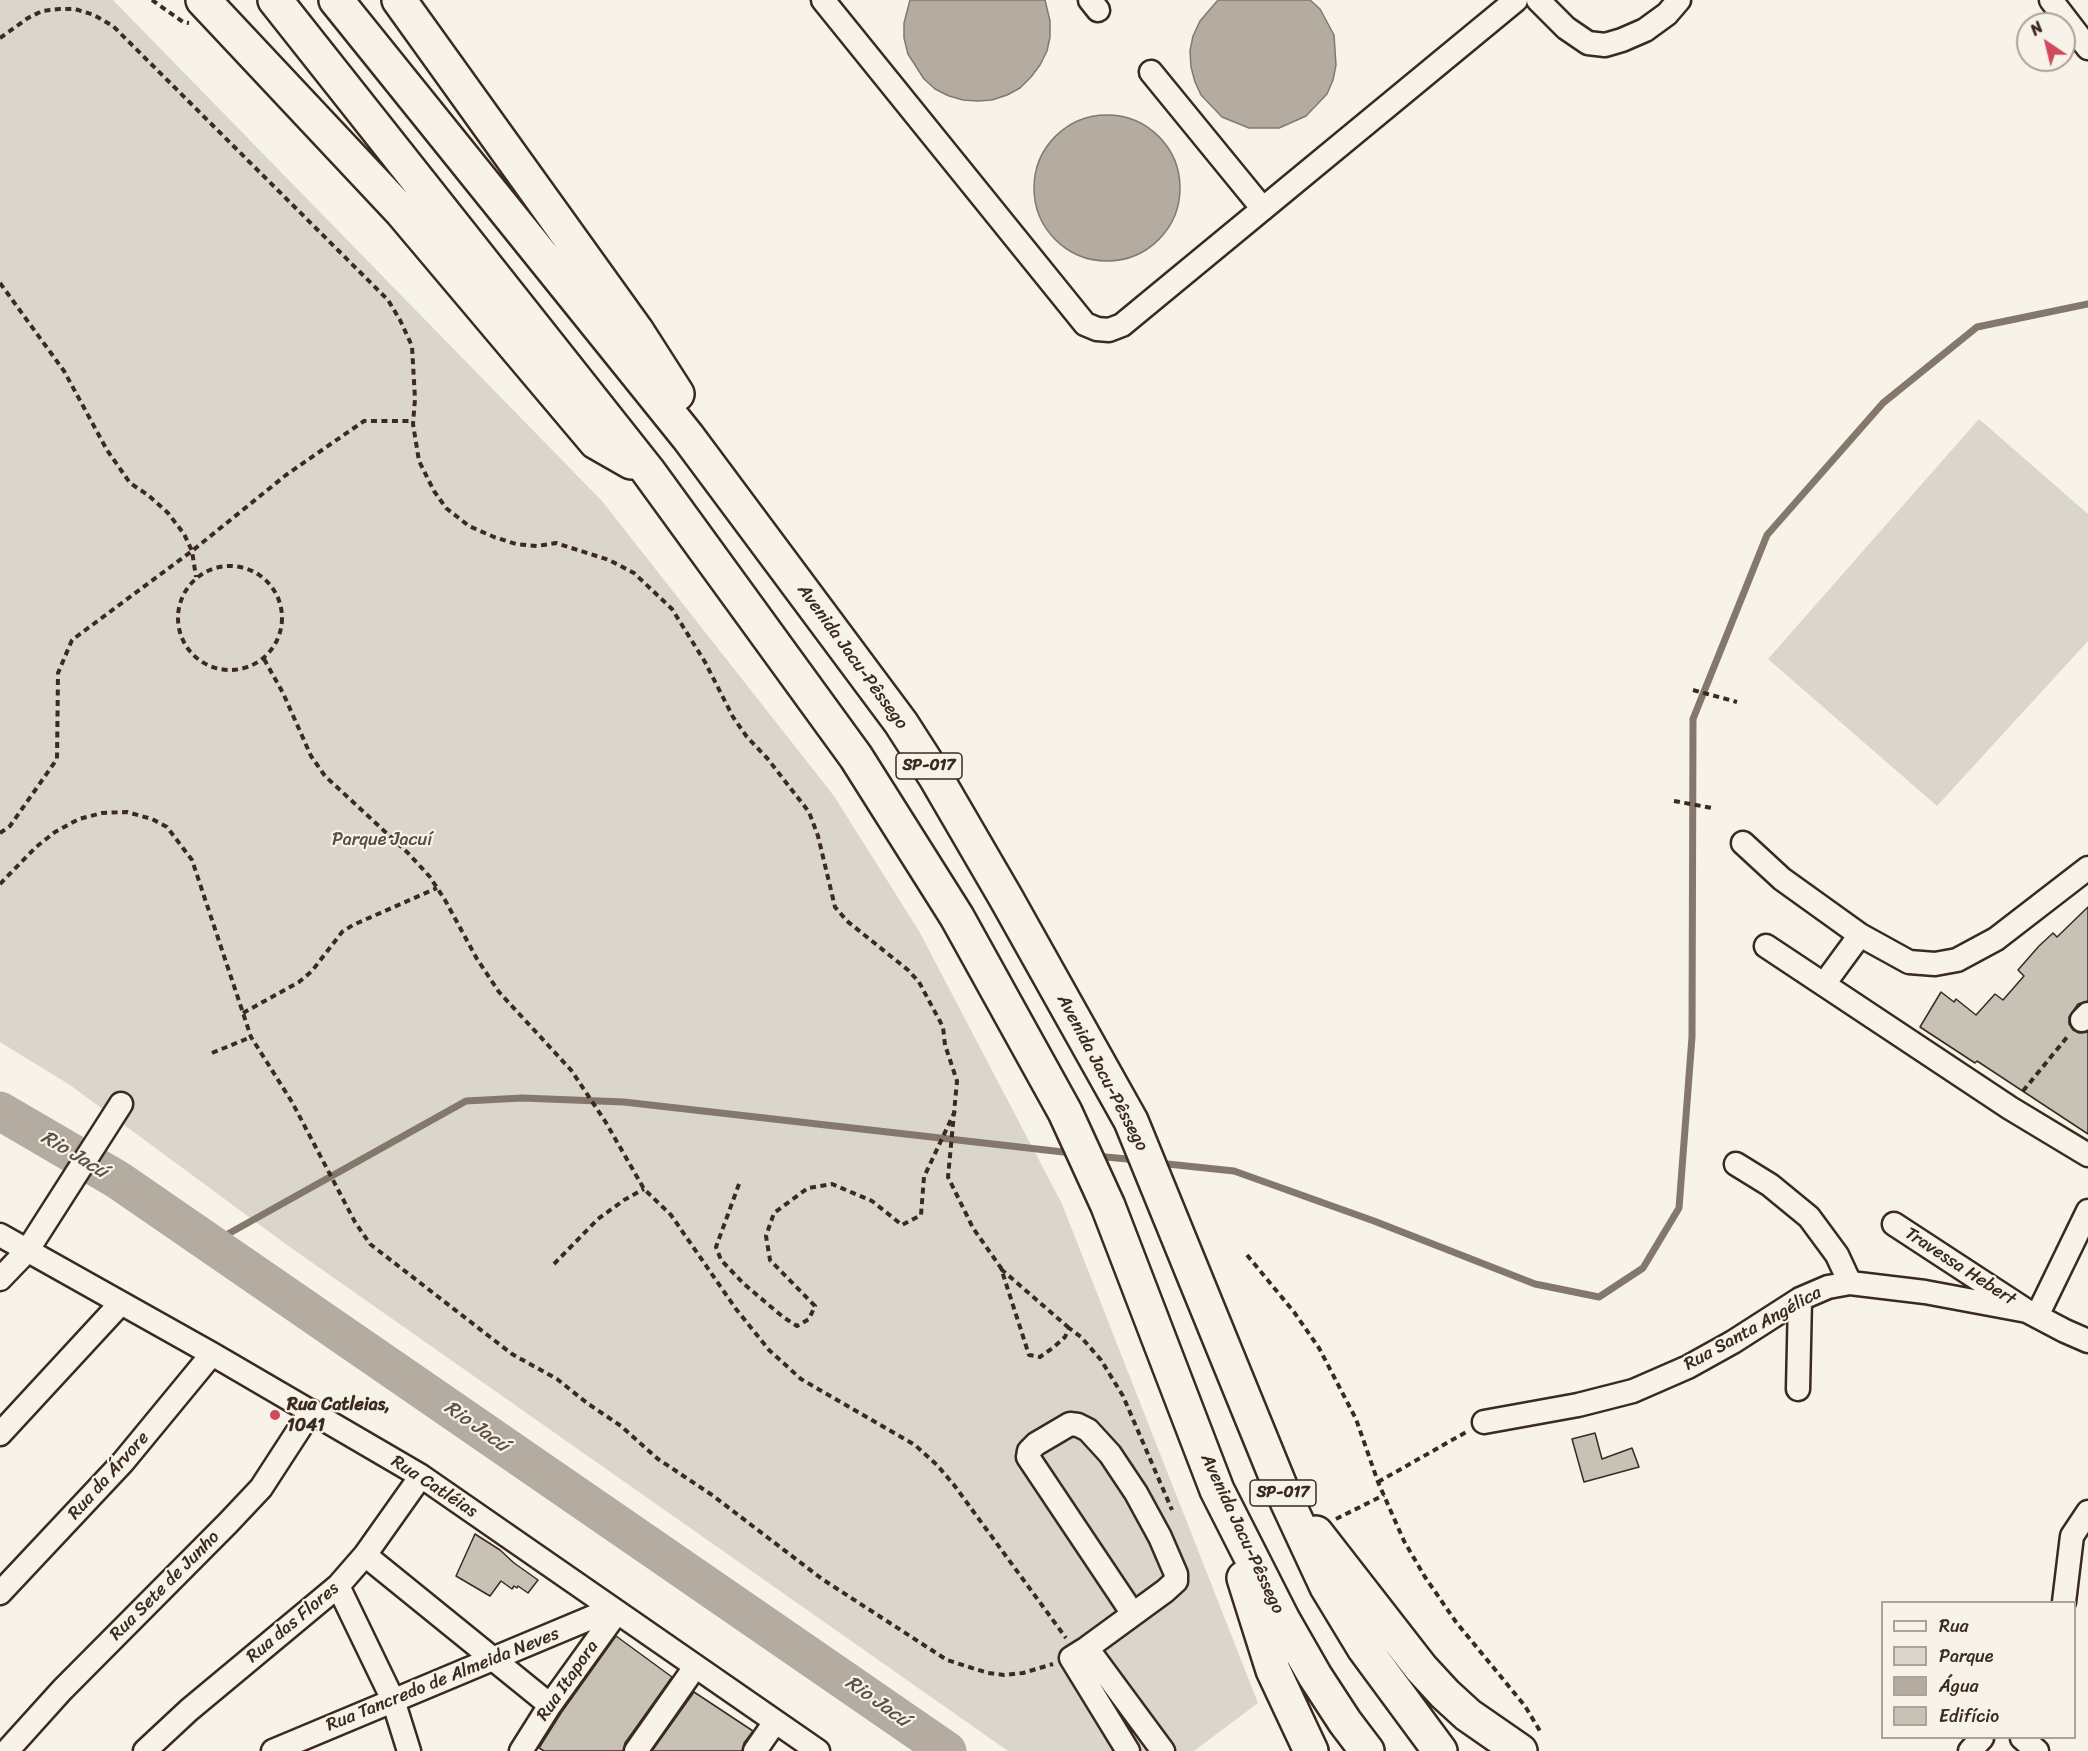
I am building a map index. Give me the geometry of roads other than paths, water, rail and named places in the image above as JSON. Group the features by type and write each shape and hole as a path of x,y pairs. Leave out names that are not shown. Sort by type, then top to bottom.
{"highway":[{"path":"202,0 402,212 596,442 648,471"},
{"name":"Avenida Jacu-Pêssego","path":"275,0 648,471 856,757 957,917 1065,1112 1108,1206 1217,1490 1309,1666 1345,1722 1367,1751"},
{"name":"Avenida Jacu-Pêssego","path":"336,0 688,437 901,723 935,776 1131,1121 1281,1486 1327,1587 1364,1648 1440,1751"},
{"path":"399,0 636,330 677,394 688,437"},
{"path":"1281,1486 1421,1668 1445,1694 1468,1715 1531,1742"},
{"path":"1217,1490 1273,1670 1311,1751"}],"street":[{"path":"829,2 1085,324 1097,329 1109,330 1122,325 1516,0"},
{"path":"1538,0 1566,28 1588,43 1605,45 1645,30 1667,14 1679,0"},
{"path":"2051,0 2088,48"},
{"path":"1150,72 1263,209"},
{"path":"1743,843 1782,879 1860,936 1909,962 1935,964 1957,960 1996,939 2088,868"},
{"path":"1824,984 1860,936"},
{"path":"1766,946 2010,1108 2088,1155"},
{"path":"0,1279 27,1251 119,1107"},
{"path":"1736,1164 1770,1185 1809,1217 1837,1255 1850,1283"},
{"path":"2088,1211 2032,1314 2088,1341"},
{"name":"Travessa Hebert","path":"1894,1224 2032,1314"},
{"name":"Rua Catléias","path":"0,1235 212,1354 421,1476 818,1751"},
{"name":"Rua Santa Angélica","path":"1484,1422 1578,1405 1633,1391 1688,1367 1733,1342 1800,1299 1828,1287 1850,1283 1926,1292 2032,1314"},
{"path":"1798,1389 1800,1299"},
{"path":"0,1434 121,1303"},
{"name":"Rua da Árvore","path":"0,1593 123,1462 212,1354"},
{"name":"Rua Sete de Junho","path":"7,1751 63,1690 261,1488 311,1411"},
{"path":"1078,1653 1133,1614 1172,1585 1176,1581 1176,1574 1160,1537 1136,1493 1110,1454 1088,1430 1070,1424 1036,1444 1029,1451 1028,1458 1133,1614"},
{"name":"Rua das Flores","path":"145,1751 189,1710 338,1586 365,1555 421,1476"},
{"path":"2064,1601 2072,1536 2088,1512"},
{"path":"365,1555 550,1705"},
{"path":"338,1586 393,1700 409,1751"},
{"name":"Rua Tancredo de Almeida Neves","path":"273,1751 614,1610"},
{"name":"Rua Itapora","path":"521,1751 614,1610"},
{"path":"1078,1653 1128,1751"},
{"path":"1078,1653 1163,1751"},
{"path":"636,1751 695,1667"},
{"path":"755,1751 776,1722"},
{"path":"1970,1751 1980,1739"},
{"path":"2024,1739 2037,1751"}],"water":[{"path":"910,0 1045,0 1050,21 1047,51 1031,77 1020,88 1007,95 992,100 978,101 949,96 935,89 924,79 908,54 904,38 904,23"},
{"path":"1218,0 1310,0 1320,9 1334,35 1336,65 1327,94 1306,116 1279,128 1249,128 1222,117 1201,95 1191,67 1190,51 1193,36 1200,21"},
{"path":"1107,115 1135,120 1159,136 1175,160 1180,188 1175,216 1159,240 1135,256 1107,261 1079,256 1055,240 1039,216 1034,188 1039,160 1055,136 1079,120"}],"waterway":[{"path":"1158,1163 1234,1171 1374,1221 1535,1284 1599,1297 1643,1268 1679,1208 1692,1037 1693,719 1767,535 1883,403 1977,327 2088,304"},
{"path":"210,1244 466,1101 522,1098 624,1102 1072,1153"},
{"name":"Rio Jacú","path":"0,1111 118,1180 947,1751"},
{"path":"1095,1156 1138,1160"}],"place":[{"name":"Rua Catleias, 1041","path":"275,1415"}],"park label":[{"name":"Parque Jacuí","path":"382,840"}]}
